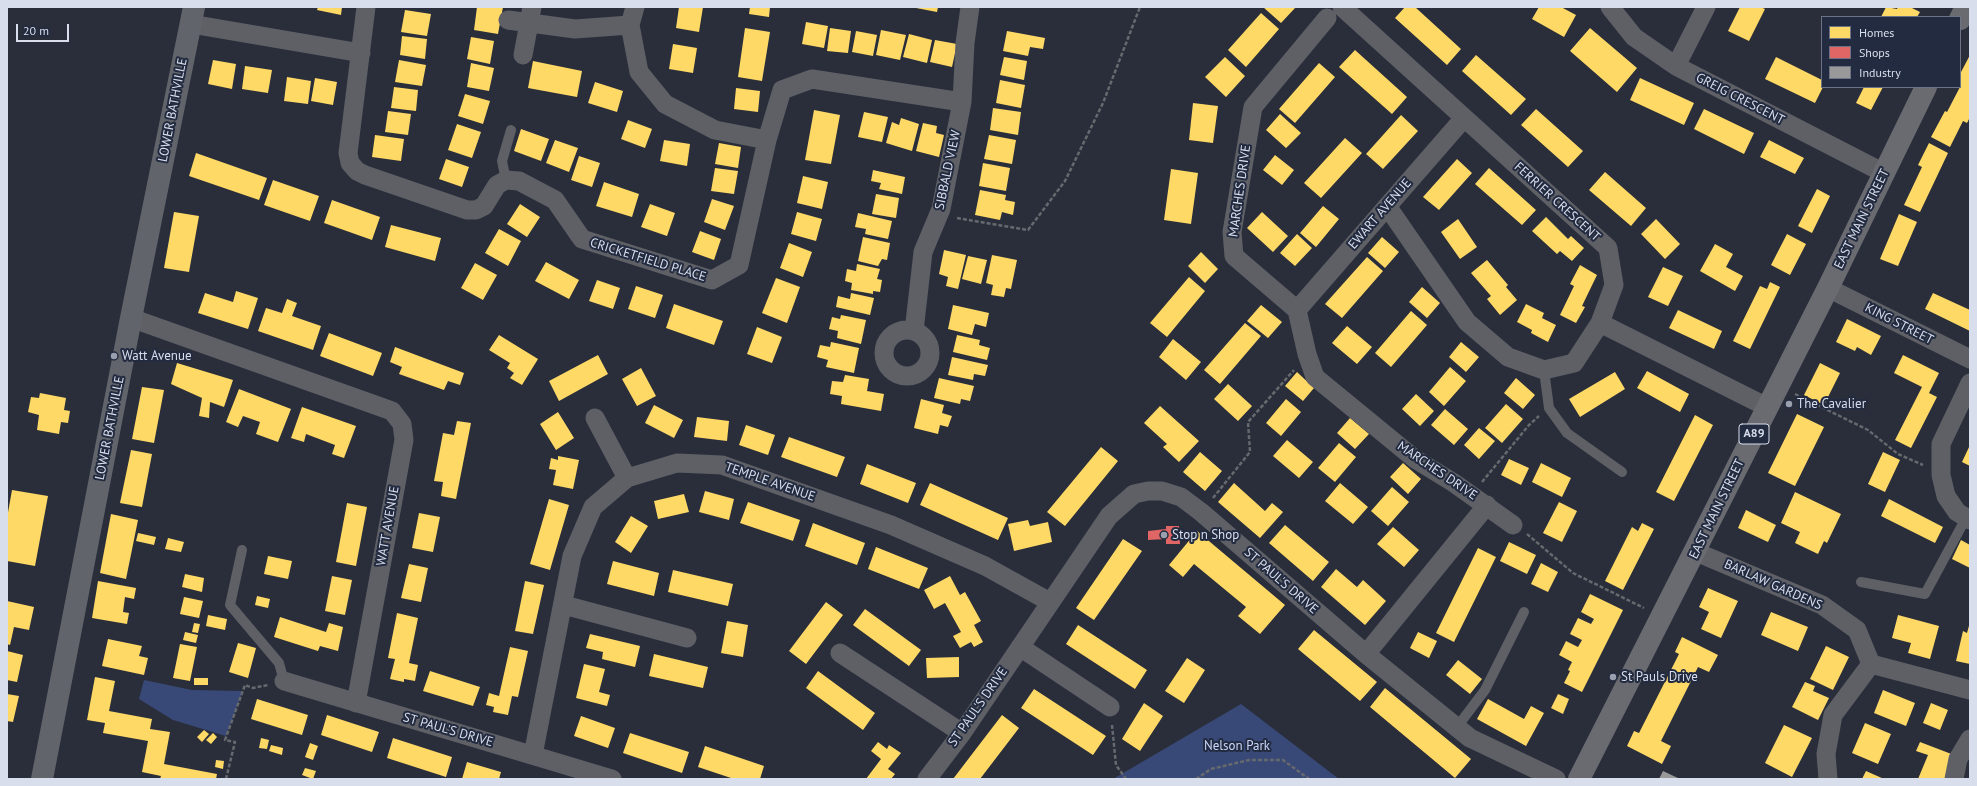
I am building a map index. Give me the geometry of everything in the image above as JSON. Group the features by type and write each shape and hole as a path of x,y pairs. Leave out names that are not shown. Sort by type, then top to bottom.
{"main road":[{"path":"1961,16 1966,7"},
{"name":"LOWER BATHVILLE","path":"42,779 131,318 192,15"},
{"name":"EAST MAIN STREET","path":"1579,779 1696,552 1828,288 1926,88"}],"street":[{"path":"366,7 348,153 350,163 357,171 374,178 467,210 476,210 484,206 497,185 506,180"},
{"path":"635,7 630,25 639,72 665,104 715,130 767,140"},
{"name":"SIBBALD VIEW","path":"914,331 923,252 941,209 962,102 965,43 970,7"},
{"name":"FERRIER CRESCENT","path":"1342,7 1608,248 1614,285 1600,323 1574,363 1544,370"},
{"name":"GREIG CRESCENT","path":"1610,7 1634,37 1676,66 1884,173"},
{"path":"1676,66 1706,7"},
{"path":"192,15 361,53"},
{"path":"508,20 531,15 575,29 630,25"},
{"path":"523,56 531,15"},
{"name":"MARCHES DRIVE","path":"1327,18 1253,107 1232,232 1234,256 1297,310 1307,354 1315,377 1415,460 1479,500 1514,525"},
{"name":"CRICKETFIELD PLACE","path":"506,180 520,181 555,200 582,239 712,280 739,265 767,140 782,90 812,79 962,102"},
{"name":"EWART AVENUE","path":"1297,310 1464,118"},
{"path":"1387,206 1467,322 1508,357 1544,370"},
{"name":"KING STREET","path":"1828,288 1970,359"},
{"name":"WATT AVENUE","path":"131,318 392,411 402,424 404,440 356,703"},
{"path":"1600,323 1767,408"},
{"path":"1968,519 1957,512 1946,496 1941,473 1942,444 1970,383"},
{"path":"596,418 627,478"},
{"name":"TEMPLE AVENUE","path":"533,755 564,605 572,556 593,507 627,478 677,463 722,465 891,525 986,566 1050,602"},
{"name":"ST PAUL'S DRIVE","path":"927,779 962,733 1109,516 1134,494 1148,491 1162,491 1181,497 1201,512 1366,654 1470,738 1556,779"},
{"path":"1366,654 1479,500"},
{"name":"BARLAW GARDENS","path":"1696,552 1822,605 1857,630 1872,664"},
{"path":"564,605 687,638"},
{"path":"1020,647 1110,707"},
{"path":"840,654 962,733"},
{"path":"1828,779 1826,754 1833,714 1872,664 1970,690"},
{"name":"ST PAUL'S DRIVE","path":"284,681 612,779"},
{"path":"1954,779 1958,759 1970,739"}],"lane":[{"path":"506,180 502,162 511,130"},
{"path":"1544,370 1548,408 1567,433 1622,472"},
{"path":"1861,582 1925,594 1968,519"},
{"path":"242,550 230,605 279,663 284,681"},
{"path":"1457,727 1485,690 1524,612"}],"path":[{"path":"941,209 957,219 1028,230 1065,181 1104,103 1140,7"},
{"path":"1201,512 1250,452 1248,422 1307,354"},
{"path":"1778,386 1868,430 1898,454 1941,473"},
{"path":"1479,500 1530,425 1548,408"},
{"path":"1514,525 1528,534 1573,573 1662,617"},
{"path":"226,779 235,742 225,740 245,685 253,688 284,681"},
{"path":"1110,707 1116,765 1126,779"},
{"path":"1196,779 1211,768 1250,760 1283,760 1309,779"}],"green space":[{"path":"144,680 192,690 243,691 226,736 173,720 139,699"},
{"name":"Nelson Park","path":"1241,704 1339,779 1113,779"}],"building: Homes":[{"path":"318,7 342,7 341,15 317,10"},
{"path":"477,7 503,7 498,34 474,30"},
{"path":"679,7 703,7 699,32 676,28"},
{"path":"750,7 770,7 769,17 749,14"},
{"path":"911,7 938,7 937,12"},
{"path":"1263,7 1296,7 1281,23"},
{"path":"1405,7 1415,7 1461,49 1447,65 1395,18"},
{"path":"1539,7 1561,7 1576,15 1564,37 1532,19"},
{"path":"1740,7 1760,7 1765,9 1749,41 1728,31"},
{"path":"1886,7 1897,9 1898,7 1910,7 1920,12 1918,16 1882,16"},
{"path":"405,10 431,14 427,36 401,32"},
{"path":"1261,13 1279,29 1246,67 1228,50"},
{"path":"806,22 828,26 824,48 802,44"},
{"path":"745,28 770,32 762,81 738,77"},
{"path":"830,28 851,31 848,53 827,51"},
{"path":"1590,28 1637,68 1617,92 1570,51"},
{"path":"881,30 906,35 900,60 876,55"},
{"path":"856,31 877,35 873,56 852,52"},
{"path":"1007,31 1045,38 1043,49 1030,47 1028,56 1003,51"},
{"path":"909,34 932,40 927,63 903,57"},
{"path":"402,36 427,39 425,59 400,55"},
{"path":"471,37 494,41 490,64 467,59"},
{"path":"935,40 957,44 952,67 930,62"},
{"path":"673,44 697,48 693,73 669,69"},
{"path":"1355,50 1407,97 1392,114 1339,67"},
{"path":"1476,55 1526,99 1511,115 1462,71"},
{"path":"1970,55 1970,117 1967,123 1963,121 1950,147 1931,137 1945,111 1947,112 1959,88 1961,88 1961,72"},
{"path":"1004,57 1027,61 1024,80 1000,75"},
{"path":"1225,57 1245,76 1226,97 1205,77"},
{"path":"1776,57 1821,80 1821,88 1822,88 1815,103 1765,79"},
{"path":"213,60 236,64 232,89 208,84"},
{"path":"399,60 426,65 422,86 395,82"},
{"path":"533,61 582,71 577,97 528,88"},
{"path":"471,63 494,68 489,91 467,87"},
{"path":"1319,63 1335,77 1295,123 1279,109"},
{"path":"245,66 272,70 268,93 242,89"},
{"path":"287,77 311,81 308,104 284,101"},
{"path":"315,78 337,82 333,105 311,101"},
{"path":"1640,78 1694,103 1684,125 1630,100"},
{"path":"1000,80 1025,85 1021,108 996,103"},
{"path":"595,82 623,91 617,112 588,103"},
{"path":"394,87 418,90 416,111 391,108"},
{"path":"736,88 760,91 758,112 734,109"},
{"path":"1864,88 1882,88 1871,110 1856,103"},
{"path":"465,94 490,101 483,124 458,116"},
{"path":"1193,103 1218,106 1213,143 1189,140"},
{"path":"993,108 1021,112 1018,135 990,130"},
{"path":"1536,109 1583,151 1568,167 1521,125"},
{"path":"1704,109 1754,133 1744,154 1694,129"},
{"path":"814,110 840,115 831,164 805,160"},
{"path":"388,111 411,114 408,135 385,132"},
{"path":"864,112 888,117 882,142 858,137"},
{"path":"1280,114 1301,133 1286,148 1266,130"},
{"path":"1401,115 1418,131 1383,169 1366,154"},
{"path":"901,118 919,124 912,151 886,143 892,122 899,125"},
{"path":"628,120 652,129 645,148 621,139"},
{"path":"923,123 937,126 936,133 944,135 939,157 916,151"},
{"path":"457,124 481,132 472,158 448,150"},
{"path":"521,129 549,139 541,161 514,151"},
{"path":"375,135 404,139 401,161 372,157"},
{"path":"989,135 1016,140 1012,164 984,159"},
{"path":"1345,138 1362,153 1321,198 1304,183"},
{"path":"555,140 578,148 569,172 546,163"},
{"path":"664,140 690,144 687,166 660,161"},
{"path":"1769,140 1804,158 1795,174 1760,157"},
{"path":"719,143 741,147 738,168 715,164"},
{"path":"1929,143 1948,153 1920,212 1904,205 1922,167 1918,165"},
{"path":"196,153 267,178 259,200 189,176"},
{"path":"1275,155 1294,170 1282,185 1263,170"},
{"path":"579,156 600,163 592,187 571,180"},
{"path":"446,159 469,167 462,187 439,179"},
{"path":"1457,159 1472,173 1439,210 1423,197"},
{"path":"983,163 1010,168 1006,191 979,186"},
{"path":"715,168 738,171 734,194 711,191"},
{"path":"1489,168 1536,210 1522,225 1475,184"},
{"path":"1171,169 1198,173 1191,224 1164,220"},
{"path":"873,170 905,177 902,194 879,189 881,183 871,181"},
{"path":"1605,172 1646,208 1631,226 1589,190"},
{"path":"803,176 828,182 822,209 797,203"},
{"path":"273,180 319,196 310,221 264,205"},
{"path":"604,182 639,194 632,217 596,206"},
{"path":"1817,189 1830,196 1812,233 1798,226"},
{"path":"980,190 1006,195 1005,200 1015,202 1013,215 1002,212 1000,220 975,215"},
{"path":"876,194 899,198 896,218 872,214"},
{"path":"712,199 734,206 725,230 704,222"},
{"path":"332,200 380,217 372,240 324,223"},
{"path":"520,204 540,217 527,237 507,224"},
{"path":"650,204 675,213 667,236 641,227"},
{"path":"1323,206 1339,219 1316,247 1300,233"},
{"path":"174,212 199,216 189,272 164,268"},
{"path":"797,212 822,219 816,241 791,234"},
{"path":"1262,212 1288,236 1273,252 1247,228"},
{"path":"858,213 892,221 888,239 865,234 866,229 855,227"},
{"path":"1899,214 1917,222 1898,266 1880,259"},
{"path":"1546,217 1568,239 1571,236 1584,248 1572,261 1560,251 1557,254 1532,231"},
{"path":"1458,219 1477,247 1460,259 1441,232"},
{"path":"1656,219 1680,244 1665,259 1641,234"},
{"path":"391,225 441,238 435,261 385,247"},
{"path":"499,229 521,241 508,266 485,253"},
{"path":"700,231 721,239 714,260 692,252"},
{"path":"1297,234 1312,248 1295,266 1280,253"},
{"path":"1787,234 1806,244 1790,275 1771,265"},
{"path":"863,237 890,243 887,260 882,259 878,266 858,261"},
{"path":"1382,237 1399,252 1385,268 1368,253"},
{"path":"789,243 812,252 803,277 780,268"},
{"path":"1715,244 1733,254 1726,267 1743,276 1735,291 1700,271"},
{"path":"944,250 966,255 958,289 946,286 948,277 939,274"},
{"path":"1201,252 1218,269 1205,283 1188,266"},
{"path":"992,255 1017,260 1011,289 1006,288 1004,297 991,295 993,285 986,283"},
{"path":"968,256 987,260 981,284 962,279"},
{"path":"1367,257 1383,271 1342,318 1325,304"},
{"path":"1487,260 1508,285 1506,287 1517,300 1500,315 1487,299 1491,296 1471,273"},
{"path":"546,262 579,280 569,299 535,281"},
{"path":"475,263 497,275 483,300 461,288"},
{"path":"857,264 880,269 877,279 882,280 880,292 873,291 873,294 851,290 852,283 845,281 847,269 856,271"},
{"path":"1580,265 1597,275 1582,306 1585,307 1576,323 1560,315 1574,286 1570,284"},
{"path":"1663,267 1683,276 1668,306 1648,297"},
{"path":"1189,277 1205,291 1167,337 1150,323"},
{"path":"776,278 800,287 787,323 762,313"},
{"path":"597,280 620,288 613,309 589,301"},
{"path":"1770,282 1780,287 1750,349 1733,341 1760,286 1767,289"},
{"path":"636,286 663,295 655,318 628,309"},
{"path":"1422,287 1440,303 1427,318 1409,302"},
{"path":"236,291 258,298 248,329 198,313 205,293 233,302"},
{"path":"851,293 874,298 870,315 836,307 838,296 850,299"},
{"path":"1933,293 1970,310 1970,331 1925,309"},
{"path":"287,299 297,303 292,316 321,326 313,350 258,331 266,308 282,313"},
{"path":"674,304 723,321 714,345 666,328"},
{"path":"1526,304 1544,313 1542,318 1556,325 1548,342 1531,333 1532,330 1517,322"},
{"path":"953,305 989,313 986,327 975,324 972,335 948,329"},
{"path":"1261,305 1282,322 1268,338 1247,321"},
{"path":"1678,310 1722,331 1714,349 1669,328"},
{"path":"1411,311 1427,325 1391,367 1375,353"},
{"path":"841,315 866,320 861,344 837,338 838,331 829,329 832,317 840,319"},
{"path":"1847,319 1881,336 1871,355 1857,347 1855,351 1836,342"},
{"path":"1245,323 1261,336 1220,384 1204,370"},
{"path":"1347,326 1372,347 1357,364 1332,343"},
{"path":"757,327 782,337 772,363 747,354"},
{"path":"329,333 382,353 373,376 320,356"},
{"path":"499,335 538,359 522,385 510,378 514,373 507,368 510,363 489,350"},
{"path":"957,335 980,340 979,345 990,348 987,360 953,352"},
{"path":"1173,339 1201,362 1186,380 1159,357"},
{"path":"831,342 859,348 854,373 826,367 828,360 817,357 820,345 830,347"},
{"path":"1461,342 1479,357 1466,372 1449,357"},
{"path":"395,347 464,373 460,385 448,381 444,390 399,374 402,367 390,362"},
{"path":"598,355 608,374 559,401 549,381"},
{"path":"1903,355 1939,373 1929,393 1937,397 1911,448 1895,440 1922,387 1894,373"},
{"path":"952,357 988,365 985,376 974,374 973,380 948,375"},
{"path":"177,363 233,380 224,407 210,402 209,418 199,416 202,398 171,384"},
{"path":"1820,363 1840,373 1824,405 1804,395"},
{"path":"1450,367 1466,381 1444,406 1429,392"},
{"path":"641,368 656,396 637,406 622,379"},
{"path":"1647,371 1689,394 1680,412 1637,388"},
{"path":"1297,372 1314,388 1303,401 1285,386"},
{"path":"1615,372 1625,389 1580,417 1569,399"},
{"path":"845,375 869,379 867,391 884,394 881,411 841,404 842,396 830,394 832,381 843,382"},
{"path":"939,378 974,386 970,401 961,399 960,404 934,398"},
{"path":"1516,378 1535,395 1523,409 1504,393"},
{"path":"1228,384 1252,406 1238,421 1214,399"},
{"path":"142,387 164,390 154,443 132,439"},
{"path":"239,389 291,409 278,442 256,434 260,422 243,416 238,427 226,422"},
{"path":"40,393 66,398 64,410 70,411 68,423 61,422 59,434 37,430 39,415 28,412 31,397 39,398"},
{"path":"1416,394 1434,411 1420,426 1402,409"},
{"path":"921,399 944,405 942,413 952,416 948,427 940,425 938,434 914,428"},
{"path":"1286,399 1301,412 1281,436 1266,423"},
{"path":"1506,404 1523,419 1502,443 1485,428"},
{"path":"654,405 683,420 674,438 645,423"},
{"path":"1160,406 1199,441 1179,462 1163,447 1167,444 1144,423"},
{"path":"302,407 356,426 344,458 332,454 335,445 306,434 304,442 291,438"},
{"path":"1445,409 1468,429 1454,445 1431,425"},
{"path":"558,412 574,438 556,450 540,424"},
{"path":"1797,414 1824,427 1795,486 1768,473"},
{"path":"1695,415 1713,425 1674,501 1656,492"},
{"path":"697,417 729,421 727,441 694,437"},
{"path":"1350,418 1369,434 1355,449 1337,433"},
{"path":"457,421 471,423 456,499 441,496 443,482 434,481 443,433 454,435"},
{"path":"746,425 775,435 768,455 739,445"},
{"path":"1479,428 1495,441 1479,459 1464,445"},
{"path":"789,437 845,457 837,477 781,457"},
{"path":"1287,440 1313,462 1299,478 1273,456"},
{"path":"1339,443 1356,457 1335,482 1318,468"},
{"path":"1970,445 1970,466 1962,462"},
{"path":"1101,447 1118,461 1065,526 1047,512"},
{"path":"131,450 152,454 142,507 120,503"},
{"path":"1200,452 1222,471 1205,491 1183,472"},
{"path":"1883,452 1900,460 1885,492 1868,484"},
{"path":"558,456 579,460 573,489 553,485 556,470 549,469 551,458 558,460"},
{"path":"1509,459 1529,468 1521,485 1501,475"},
{"path":"1403,463 1421,479 1408,494 1390,477"},
{"path":"1541,463 1571,478 1562,497 1532,482"},
{"path":"867,464 916,483 908,503 860,484"},
{"path":"930,483 1008,518 998,540 920,505"},
{"path":"1234,483 1265,511 1272,503 1283,512 1260,538 1218,502"},
{"path":"1340,483 1368,507 1353,524 1325,501"},
{"path":"1392,487 1409,502 1388,526 1371,511"},
{"path":"12,490 48,496 35,566 7,561 7,518"},
{"path":"705,491 734,499 729,520 699,512"},
{"path":"1795,492 1841,514 1827,543 1824,541 1818,554 1795,543 1800,532 1781,523"},
{"path":"684,494 689,512 658,519 654,501"},
{"path":"549,499 569,505 550,570 530,564"},
{"path":"1889,499 1943,527 1935,543 1881,516"},
{"path":"748,502 800,520 793,541 740,523"},
{"path":"1559,502 1577,511 1562,542 1543,533"},
{"path":"347,503 367,507 356,566 336,562"},
{"path":"1746,510 1776,525 1768,542 1738,528"},
{"path":"419,513 440,517 433,552 412,548"},
{"path":"111,514 138,520 126,579 100,573"},
{"path":"631,516 648,526 631,553 615,542"},
{"path":"1028,520 1030,526 1048,522 1052,542 1014,551 1008,524"},
{"path":"813,523 865,543 857,565 805,546"},
{"path":"1642,523 1654,529 1623,590 1605,581 1632,527 1638,531"},
{"path":"1285,525 1329,562 1313,581 1269,543"},
{"path":"1393,527 1419,550 1404,567 1377,544"},
{"path":"1197,531 1285,605 1260,634 1238,616 1246,607 1194,564 1183,577 1169,565"},
{"path":"138,533 156,537 154,545 136,541"},
{"path":"168,538 184,542 181,552 165,549"},
{"path":"1123,539 1142,551 1094,620 1076,608"},
{"path":"1961,540 1970,545 1970,568 1952,559"},
{"path":"1509,542 1536,555 1527,574 1500,561"},
{"path":"876,547 928,568 919,589 868,569"},
{"path":"1478,548 1496,557 1454,642 1436,633"},
{"path":"268,556 292,561 288,579 264,574"},
{"path":"613,561 659,573 654,596 607,584"},
{"path":"1541,563 1558,572 1548,592 1531,584"},
{"path":"409,564 428,568 421,602 401,598"},
{"path":"1336,569 1357,587 1363,580 1386,601 1365,625 1321,587"},
{"path":"673,570 733,584 728,606 668,592"},
{"path":"185,574 204,578 202,592 182,587"},
{"path":"332,576 352,580 345,615 325,611"},
{"path":"950,576 960,595 965,592 981,621 974,625 983,642 974,647 971,642 960,648 953,636 961,632 945,603 934,609 924,590"},
{"path":"98,581 136,588 134,599 125,597 123,612 129,613 127,624 92,618"},
{"path":"525,581 544,585 533,634 515,631"},
{"path":"1708,588 1738,601 1721,638 1701,629 1709,612 1699,607"},
{"path":"1590,594 1623,610 1582,692 1564,683 1570,671 1568,670 1572,662 1559,655 1566,641 1578,647 1582,640 1570,634 1578,618 1591,624 1594,619 1581,612"},
{"path":"257,596 270,599 268,608 255,605"},
{"path":"184,597 203,601 199,618 180,614"},
{"path":"7,601 34,607 29,630 14,627 10,645 7,644"},
{"path":"826,602 843,615 806,664 789,651"},
{"path":"865,609 921,650 909,666 853,625"},
{"path":"1771,612 1808,627 1798,651 1761,635"},
{"path":"397,613 418,618 409,663 418,665 415,681 404,679 404,682 390,679 395,659 388,658"},
{"path":"208,615 227,619 225,630 206,626"},
{"path":"1898,615 1939,626 1930,659 1908,653 1911,643 1892,638"},
{"path":"280,617 326,632 329,623 343,627 338,651 320,646 318,651 274,637"},
{"path":"727,621 748,625 743,657 721,653"},
{"path":"1970,622 1970,664 1956,661 1963,631 1967,633"},
{"path":"194,623 200,624 198,633 192,632"},
{"path":"1078,625 1147,670 1135,689 1066,644"},
{"path":"1314,630 1377,682 1360,701 1298,649"},
{"path":"185,632 198,635 196,643 183,640"},
{"path":"1418,632 1437,641 1429,658 1410,648"},
{"path":"590,634 640,646 635,667 602,659 603,652 586,648"},
{"path":"1682,637 1718,655 1709,672 1698,667 1661,741 1671,746 1662,764 1627,746 1634,731 1639,733 1679,654 1675,652"},
{"path":"108,639 142,646 139,656 148,658 144,675 102,666"},
{"path":"238,643 256,648 248,678 229,672"},
{"path":"180,644 197,647 190,681 173,678"},
{"path":"1826,646 1849,657 1833,690 1810,679"},
{"path":"510,647 528,651 518,697 512,696 508,715 493,712 494,707 486,705 489,693 499,696"},
{"path":"7,651 23,655 17,682 7,680"},
{"path":"654,654 708,667 703,688 649,676"},
{"path":"959,657 959,677 927,678 926,658"},
{"path":"1187,658 1205,670 1184,703 1165,691"},
{"path":"1458,660 1482,679 1470,694 1446,675"},
{"path":"584,664 605,669 599,692 610,695 607,706 576,698"},
{"path":"430,671 480,687 473,706 423,691"},
{"path":"818,671 875,713 863,730 806,688"},
{"path":"95,677 115,681 109,711 152,719 150,729 170,732 164,764 217,774 216,779 160,779 161,776 142,772 148,741 103,733 105,723 87,720"},
{"path":"194,678 208,678 208,685 194,685"},
{"path":"1805,682 1815,686 1813,691 1829,698 1818,720 1792,707"},
{"path":"1385,688 1471,759 1455,778 1370,707"},
{"path":"1034,689 1106,736 1093,755 1021,708"},
{"path":"1883,690 1915,703 1906,726 1874,713"},
{"path":"7,694 19,696 13,722 7,721"},
{"path":"1558,694 1569,699 1563,714 1551,708"},
{"path":"257,699 308,715 302,735 251,719"},
{"path":"1488,699 1524,719 1531,706 1544,713 1526,746 1477,719"},
{"path":"1144,703 1163,716 1140,751 1122,739"},
{"path":"1931,703 1948,710 1940,730 1923,723"},
{"path":"327,715 379,732 372,752 321,735"},
{"path":"1002,715 1019,728 980,779 953,779"},
{"path":"581,716 615,728 608,748 574,736"},
{"path":"1865,723 1891,734 1878,764 1852,753"},
{"path":"1784,725 1812,738 1792,777 1765,763"},
{"path":"204,730 209,734 202,742 197,737"},
{"path":"213,733 217,737 211,744 206,740"},
{"path":"630,733 689,752 682,773 623,753"},
{"path":"261,738 269,740 267,749 259,748"},
{"path":"393,738 452,757 446,777 387,758"},
{"path":"878,742 887,749 889,745 901,753 888,769 895,774 891,779 866,779 881,759 871,751"},
{"path":"1920,742 1954,755 1945,779 1918,779 1928,755 1916,751"},
{"path":"310,743 318,746 313,760 305,757"},
{"path":"271,745 283,748 282,755 269,751"},
{"path":"705,746 764,766 760,779 734,779 698,767"},
{"path":"216,760 224,761 223,769 215,767"},
{"path":"467,762 501,772 499,779 462,779"},
{"path":"305,768 316,771 313,779 302,775"},
{"path":"1866,771 1884,779 1862,779"}],"building: Shops":[{"name":"Stop n Shop","path":"1166,526 1179,526 1180,544 1166,544 1166,539 1148,540 1148,531 1166,529"}],"building: Industry":[{"path":"1663,771 1680,779 1659,779"}],"place":[{"name":"Watt Avenue","path":"114,356"},
{"name":"The Cavalier","path":"1789,404"},
{"name":"Stop n Shop","path":"1164,535"},
{"name":"St Pauls Drive","path":"1613,677"}]}
